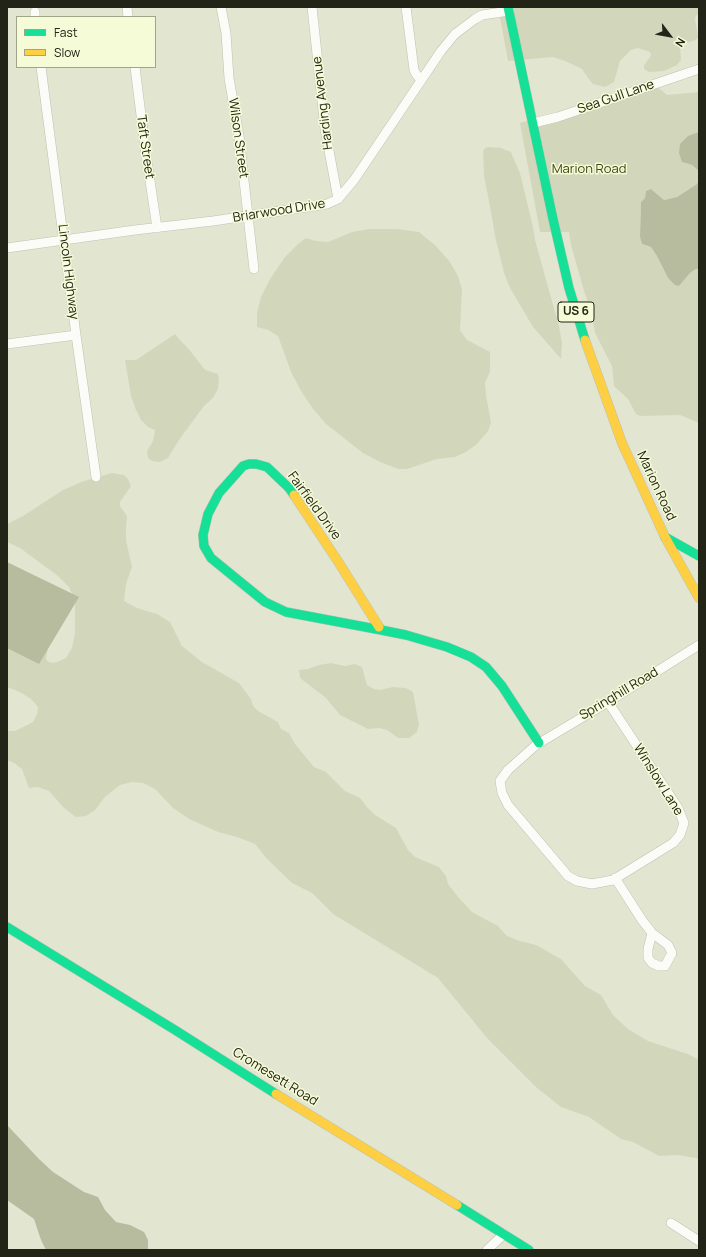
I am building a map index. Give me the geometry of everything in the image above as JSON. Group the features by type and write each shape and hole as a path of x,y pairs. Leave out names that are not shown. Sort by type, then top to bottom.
{"street":[{"name":"Wilson Street","path":"221,7 226,33 229,78 239,136 254,269"},
{"name":"Harding Avenue","path":"312,7 325,129 338,199"},
{"path":"406,7 414,70 421,80"},
{"name":"Briarwood Drive","path":"7,248 249,216 327,204 338,199 354,180 448,42 465,26 482,15 508,9"},
{"name":"Marion Road","path":"508,9 569,288 583,335 622,443 665,537 699,598"},
{"name":"Lincoln Highway","path":"41,68 96,478"},
{"name":"Taft Street","path":"135,68 157,228"},
{"name":"Sea Gull Lane","path":"532,122 558,117 699,69"},
{"path":"7,344 76,335"},
{"name":"Fairfield Drive","path":"381,630 289,488 267,467 256,464 243,466 219,493 208,514 203,535 204,546 212,558 260,598 286,612 406,635 447,647 471,657 481,664 502,686 539,743"},
{"path":"665,537 699,556"},
{"name":"Springhill Road","path":"539,743 699,645"},
{"name":"Winslow Lane","path":"539,743 508,770 500,781 502,793 508,805 568,876 577,881 592,884 613,880 673,843 680,835 684,822 678,808 608,702"},
{"path":"616,878 642,920 652,933"},
{"name":"Cromesett Road","path":"7,927 529,1250"},
{"path":"671,1222 699,1241"},
{"path":"487,1250 504,1234"}],"green space":[{"path":"498,7 699,7 699,12 695,18 698,37 696,40 680,46 681,60 677,65 664,71 649,72 644,69 644,65 651,56 650,52 638,48 631,50 620,61 614,82 605,87 593,84 582,69 553,57 508,61"},
{"path":"653,83 667,95 699,92 699,143 682,162 692,165 698,169 699,180 697,184 677,197 664,200 651,189 646,192 645,198 641,202 640,237 642,244 651,247 668,278 679,286 690,273 696,269 699,269 699,423 680,415 640,416 636,414 628,399 614,386 612,366 595,333 591,309 584,291 571,245 569,232 540,232 520,123 547,115 574,110"},
{"path":"487,147 501,148 511,152 520,173 535,240 559,326 562,343 561,359 533,327 510,288 504,273 495,236 484,176 483,150"},
{"path":"369,229 397,229 419,232 435,245 450,262 458,276 462,289 460,330 467,340 490,352 490,372 485,383 491,423 488,431 477,444 466,452 455,457 437,459 407,469 398,469 363,453 326,424 313,409 291,372 278,336 268,330 257,327 257,313 261,297 270,279 285,257 298,244 306,238 328,242 352,232"},
{"path":"175,334 205,370 218,374 218,389 213,398 204,406 179,440 168,458 160,462 152,461 148,458 147,451 153,441 155,430 148,427 141,420 136,410 131,396 125,360 136,360"},
{"path":"112,473 124,475 128,479 131,486 120,502 120,506 127,516 126,540 132,567 126,584 124,601 137,608 157,614 170,622 182,646 202,662 239,683 251,699 253,706 258,711 278,722 281,729 289,733 295,744 314,767 326,772 345,791 360,798 375,815 396,828 408,850 415,857 439,867 446,876 448,884 472,912 498,926 507,936 536,945 561,959 585,986 601,995 613,1015 628,1029 648,1041 688,1054 699,1060 699,1160 696,1158 677,1155 659,1156 633,1142 621,1139 589,1117 561,1107 537,1088 487,1038 438,978 333,914 312,893 292,883 267,859 255,844 218,832 189,819 173,808 155,789 143,783 132,782 120,785 105,797 95,810 86,816 76,817 64,808 49,791 38,787 29,788 22,769 7,760 7,731 15,731 33,722 37,714 38,707 32,700 22,693 7,687 7,601 49,643 46,658 47,661 52,663 66,658 72,648 75,633 75,600 69,587 58,576 20,548 7,542 7,524 23,516 63,490 81,482"},
{"path":"331,663 345,666 355,664 362,667 367,685 374,689 380,690 393,687 406,688 413,692 419,725 417,732 409,738 398,738 387,730 379,728 368,729 340,715 326,698 300,678 299,670"}],"shaded area":[{"path":"699,132 699,171 692,165 682,162 679,153 680,144 688,136"},
{"path":"699,180 699,269 696,269 690,273 679,286 675,285 668,278 651,247 642,244 640,237 641,202 645,198 646,191 651,189 664,200 677,197 697,184"},
{"path":"7,562 79,597 39,664 7,648"},
{"path":"7,1125 53,1172 84,1192 98,1197 105,1210 116,1222 130,1225 144,1232 148,1240 148,1250 46,1250 34,1219 7,1200"}],"traffic: fast":[{"path":"508,7 553,219 569,288 585,340"},
{"path":"294,495 289,488 267,467 256,464 243,466 219,493 208,514 203,535 204,546 211,558 265,602 286,612 381,630"},
{"path":"665,537 699,556"},
{"path":"379,627 381,630 406,635 447,647 471,657 486,667 502,686 539,743"},
{"path":"7,927 276,1094"},
{"path":"457,1205 529,1250"}],"traffic: slow":[{"path":"585,340 622,443 665,537 699,598"},
{"path":"294,495 379,627"},
{"path":"276,1094 457,1205"}]}
